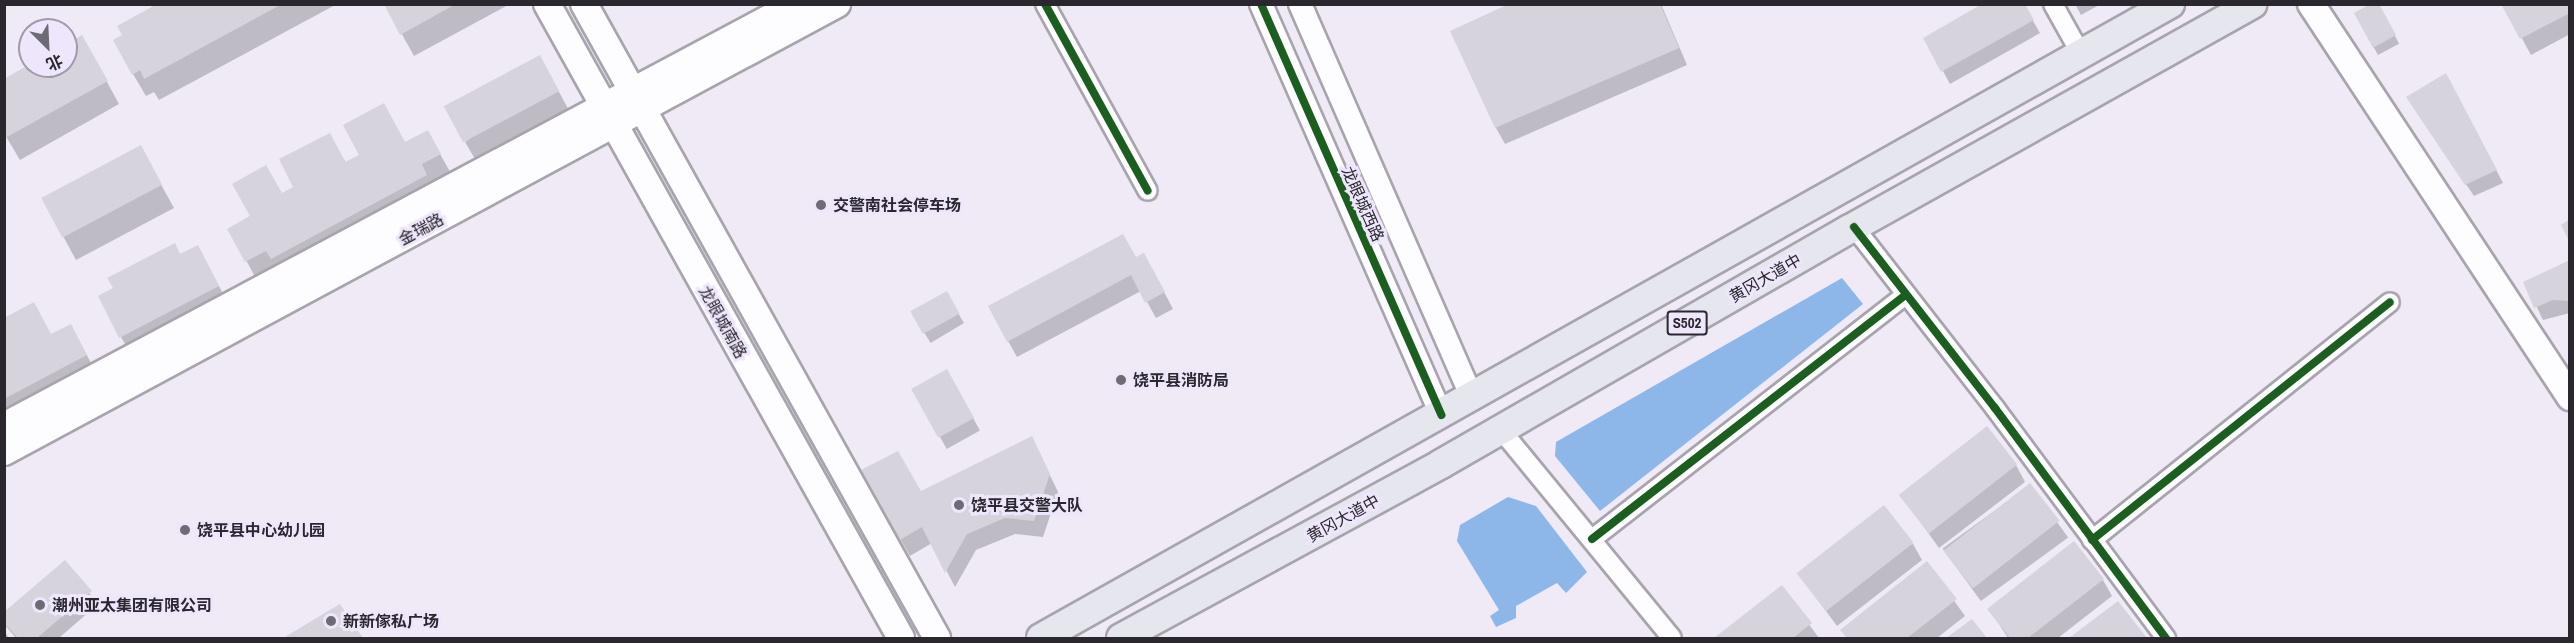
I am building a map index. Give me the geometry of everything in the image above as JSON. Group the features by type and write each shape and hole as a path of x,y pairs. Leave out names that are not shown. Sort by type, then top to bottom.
{"main road":[{"name":"龙眼城南路","path":"547,4 608,118 901,639"},
{"name":"龙眼城南路","path":"584,4 937,639"},
{"name":"金瑞路","path":"638,102 796,4"},
{"name":"金瑞路","path":"4,452 608,118 837,4"},
{"name":"S502","path":"1041,639 2170,4"},
{"name":"黄冈大道中","path":"1121,639 1156,630 1196,597 1497,432 1854,227 2252,4"},
{"path":"2311,4 2570,397"},
{"name":"金瑞路","path":"4,426 608,118"},
{"path":"1835,192 1854,227"},
{"path":"1472,397 1497,432"},
{"path":"1176,562 1196,597"}],"street":[{"path":"1045,4 1148,191"},
{"name":"龙眼城西路","path":"1261,4 1441,415"},
{"name":"龙眼城西路","path":"1300,4 1472,397"},
{"path":"2053,4 2081,54"},
{"path":"1854,227 1995,408 2166,639"},
{"path":"1592,539 1905,295"},
{"path":"2092,540 2390,302"},
{"path":"1497,432 1592,539 1672,639"}],"water":[{"path":"1842,278 1863,304 1600,511 1555,456 1556,442"},
{"path":"1508,497 1536,506 1587,572 1566,593 1557,583 1516,606 1516,618 1496,627 1490,616 1499,610 1457,541 1460,525"}],"building":[{"path":"157,4 282,4 144,79 140,70 132,75 113,40 122,35 117,26"},
{"path":"384,4 456,4 400,35"},
{"path":"1509,4 1660,4 1679,48 1495,128 1450,31"},
{"path":"1982,4 2025,4 2034,20 1941,72 1923,38"},
{"path":"2370,4 2379,4 2396,35 2373,48 2354,13"},
{"path":"2501,4 2570,4 2570,13 2520,39"},
{"path":"82,35 108,81 5,138 4,79 18,71 18,78 78,78 78,37"},
{"path":"540,55 559,91 463,142 444,106"},
{"path":"2446,73 2497,170 2465,185 2406,97"},
{"path":"384,103 405,142 428,130 441,154 422,164 427,175 271,259 266,251 245,262 227,229 250,216 232,184 266,165 282,193 293,187 279,159 330,133 345,162 359,155 343,125"},
{"path":"141,145 162,185 62,238 41,198"},
{"path":"2570,219 2570,243 2561,225"},
{"path":"1123,234 1136,257 1144,253 1165,292 1145,303 1131,275 1007,342 988,306"},
{"path":"175,243 180,254 198,245 219,286 119,338 98,296 113,288 107,278"},
{"path":"2570,260 2570,301 2553,300 2534,308 2523,282"},
{"path":"947,291 960,314 923,334 910,311"},
{"path":"34,302 51,334 71,324 87,355 4,399 4,318"},
{"path":"947,369 974,418 938,438 911,389"},
{"path":"1987,426 2017,465 1929,534 1899,495"},
{"name":"饶平县交警大队","path":"1032,436 1050,474 1034,521 1005,518 967,534 945,573 922,527 900,540 859,471 898,451 921,491"},
{"path":"2030,483 2060,521 1973,589 1943,551"},
{"path":"1884,505 1914,543 1826,611 1797,573"},
{"path":"2074,541 2104,579 2028,638 2010,638 1987,609"},
{"path":"65,560 92,591 37,638 18,638 4,623 4,612"},
{"path":"1927,561 1957,599 1907,638 1847,638 1840,630"},
{"path":"1782,585 1812,623 1793,638 1714,638"},
{"path":"2118,601 2147,638 2069,638"},
{"name":"新新傢私广场","path":"340,604 363,638 283,638"},
{"path":"1972,619 1987,638 1946,638"}],"cycle path":[{"path":"1045,4 1148,191"},
{"path":"1261,4 1441,415"},
{"path":"1854,227 1995,408 2166,638"},
{"path":"1592,539 1905,295"},
{"path":"2092,540 2390,302"}],"place":[{"name":"交警南社会停车场","path":"821,205"},
{"name":"饶平县消防局","path":"1121,380"},
{"name":"饶平县交警大队","path":"959,505"},
{"name":"饶平县中心幼儿园","path":"185,530"},
{"name":"潮州亚太集团有限公司","path":"40,605"},
{"name":"新新傢私广场","path":"331,621"}]}
